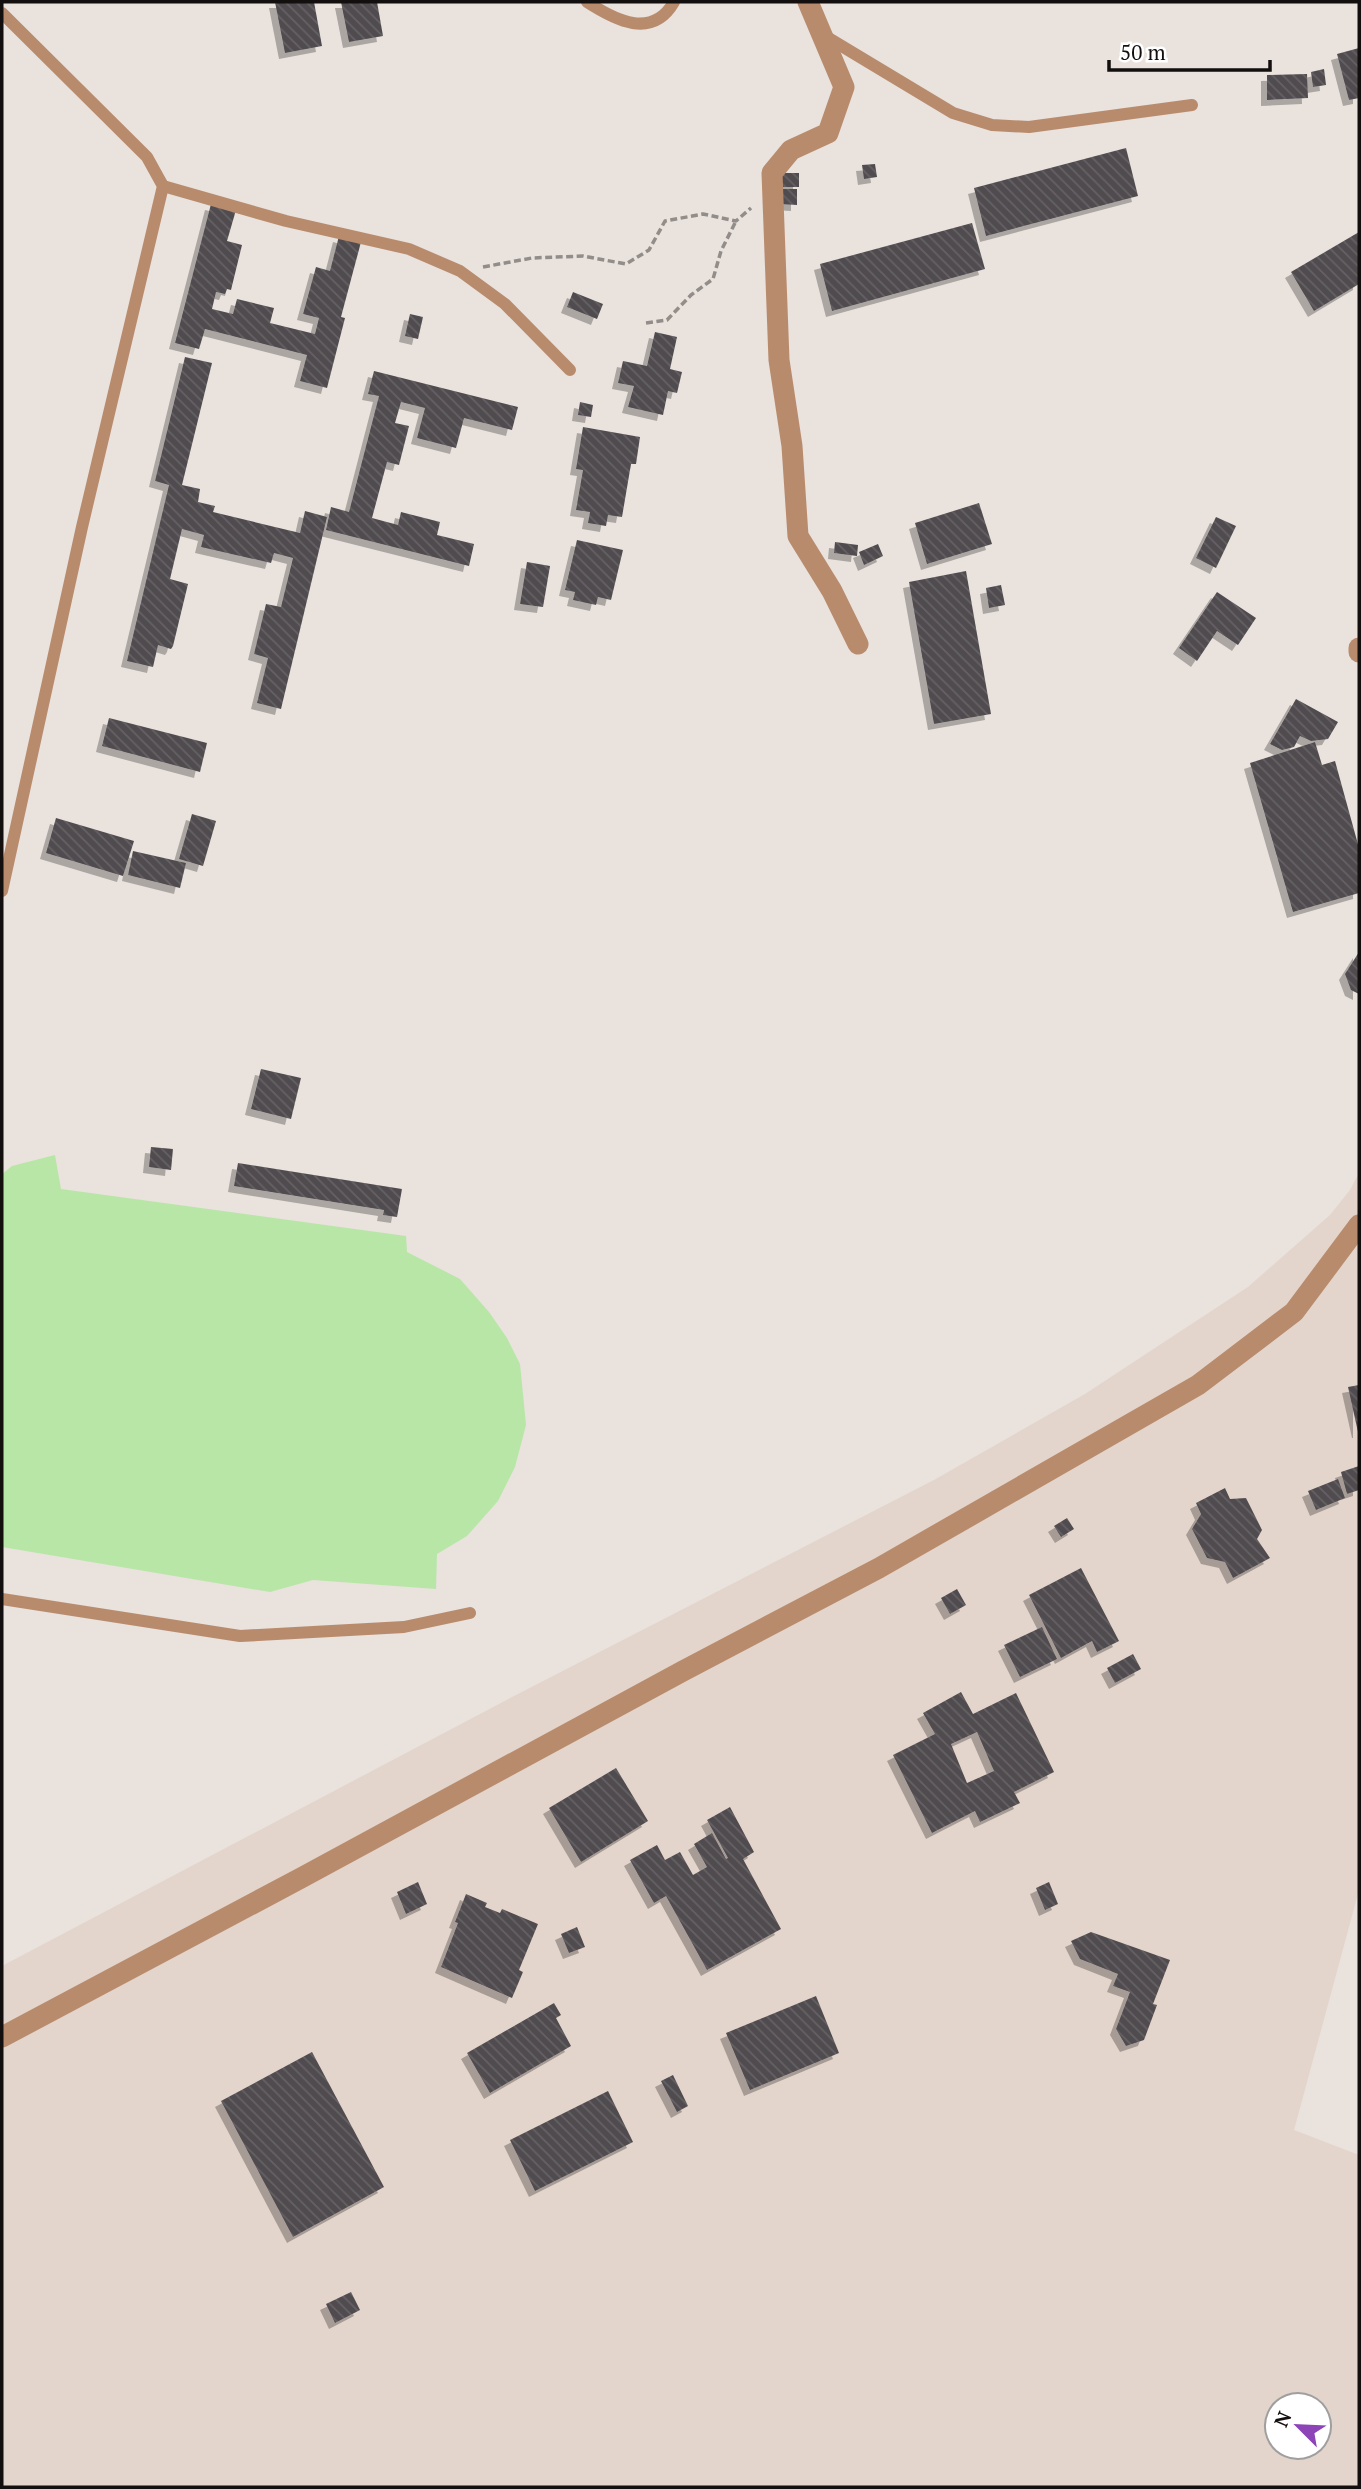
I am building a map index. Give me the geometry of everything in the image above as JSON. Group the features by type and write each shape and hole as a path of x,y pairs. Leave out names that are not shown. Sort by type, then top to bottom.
{"street":[{"path":"808,2 844,88 828,133 791,150 772,173 779,360 793,446 798,536 832,591 858,645"},
{"path":"2,2037 879,1568 1198,1385 1294,1312 1359,1225"}],"lane":[{"path":"587,2 614,19 641,25 667,14 674,2"},
{"path":"2,13 148,157 163,186 82,527 2,891"},
{"path":"821,34 953,113 992,125 1029,127 1192,105"},
{"path":"163,186 286,221 408,249 460,271 505,304 570,370"},
{"path":"2,1599 240,1636 404,1627 470,1613"}],"path":[{"path":"646,323 667,320 691,295 713,279 721,251 736,221 757,203"},
{"path":"460,271 532,258 583,256 626,264 649,250 665,221 703,215 736,221"}],"shaded area":[{"path":"1359,1173 1359,1890 1294,2130 1359,2155 1359,2487 2,2487 2,1966 518,1694 934,1480 1085,1394 1248,1287 1330,1215 1350,1190"}],"green space":[{"path":"55,1155 61,1189 406,1236 407,1252 460,1279 489,1312 507,1338 520,1364 526,1425 515,1467 498,1501 467,1536 437,1554 436,1589 313,1580 270,1592 2,1547 2,1174 12,1166"}],"building":[{"path":"275,2 314,2 322,46 285,53"},
{"path":"341,2 377,2 383,36 349,42"},
{"path":"1359,48 1359,98 1349,100 1337,54"},
{"path":"1324,69 1326,85 1313,87 1311,72"},
{"path":"1307,74 1308,98 1267,100 1267,75"},
{"path":"1126,148 1138,196 986,236 974,188"},
{"path":"875,164 877,177 864,179 862,165"},
{"path":"780,173 799,173 799,187 780,187"},
{"path":"779,189 797,189 797,205 779,204"},
{"path":"211,204 236,210 227,241 242,245 231,290 227,289 225,294 216,292 212,309 233,314 237,299 274,308 270,323 315,334 319,318 303,314 316,267 330,271 339,236 361,242 341,317 345,318 327,388 300,381 307,355 205,329 199,349 175,343"},
{"path":"972,223 985,269 832,311 820,264"},
{"path":"1359,232 1359,284 1314,311 1291,272"},
{"path":"573,292 603,304 597,319 567,307"},
{"path":"410,314 423,317 418,339 405,336"},
{"path":"655,332 677,337 670,369 682,372 677,393 668,391 663,415 628,407 634,386 618,383 623,361 647,366"},
{"path":"185,357 212,363 182,485 200,489 198,502 215,506 213,512 300,533 305,511 327,517 281,709 257,703 268,658 254,654 266,604 281,607 293,558 274,553 271,563 201,547 204,535 182,529 170,579 188,584 173,646 171,649 158,645 153,667 127,661 169,485 155,481"},
{"path":"374,371 518,407 512,430 464,418 456,448 417,438 425,408 401,402 395,423 409,426 399,465 387,462 372,518 398,525 401,512 440,522 437,535 474,544 469,566 326,530 331,507 349,512 379,396 368,394"},
{"path":"580,402 593,405 591,417 578,415"},
{"path":"583,427 640,437 636,464 631,464 622,517 608,515 606,526 588,523 590,512 576,510 583,470 576,469"},
{"path":"979,503 992,544 927,564 915,523"},
{"path":"1216,517 1236,526 1216,568 1196,558"},
{"path":"577,540 623,550 611,600 598,597 596,605 573,600 575,592 565,590"},
{"path":"835,542 858,545 857,556 834,553"},
{"path":"878,544 883,556 864,565 859,552"},
{"path":"527,562 550,566 543,607 520,604"},
{"path":"966,571 991,714 934,724 909,582"},
{"path":"1001,585 1005,605 989,608 986,588"},
{"path":"1217,592 1256,618 1238,645 1217,631 1197,661 1179,648"},
{"path":"1296,699 1338,722 1328,739 1311,741 1300,736 1294,747 1282,750 1270,744"},
{"path":"109,718 207,743 200,772 102,746"},
{"path":"1315,742 1322,765 1335,761 1359,848 1359,893 1293,912 1250,763"},
{"path":"192,814 216,821 203,866 179,859"},
{"path":"56,818 134,841 123,876 46,853"},
{"path":"133,851 186,863 180,888 128,875"},
{"path":"1359,952 1359,994 1351,990 1345,974"},
{"path":"261,1069 301,1078 291,1119 251,1109"},
{"path":"151,1147 173,1149 171,1170 149,1167"},
{"path":"238,1163 402,1189 397,1217 383,1215 384,1210 234,1186"},
{"path":"1359,1385 1359,1432 1358,1432 1348,1387"},
{"path":"1359,1466 1359,1490 1347,1494 1341,1472"},
{"path":"1338,1479 1345,1498 1316,1510 1308,1491"},
{"path":"1225,1488 1230,1499 1246,1498 1262,1530 1257,1539 1270,1558 1233,1578 1225,1562 1207,1558 1192,1529 1201,1514 1196,1503"},
{"path":"1067,1518 1074,1529 1061,1537 1054,1526"},
{"path":"1081,1568 1119,1641 1097,1652 1092,1641 1061,1658 1029,1595"},
{"path":"957,1589 966,1605 950,1614 941,1598"},
{"path":"1042,1627 1057,1659 1020,1677 1004,1645"},
{"path":"1133,1654 1141,1669 1115,1683 1107,1668"},
{"path":"961,1692 973,1714 1016,1693 1054,1772 1014,1792 1020,1803 980,1822 975,1811 932,1833 893,1755 935,1734 923,1713","holes":["977,1732 994,1771 967,1783 951,1744"]},
{"path":"616,1768 648,1821 581,1862 549,1808"},
{"path":"730,1807 754,1852 743,1859 781,1929 707,1970 666,1896 654,1903 630,1860 657,1845 665,1860 680,1852 693,1875 707,1867 694,1844 712,1833 726,1859 728,1858 707,1820"},
{"path":"418,1882 427,1904 406,1914 397,1892"},
{"path":"1049,1882 1058,1904 1045,1910 1036,1888"},
{"path":"466,1894 487,1903 485,1907 500,1913 502,1909 538,1924 519,1970 523,1972 512,1998 441,1967"},
{"path":"577,1927 585,1947 569,1953 561,1934"},
{"path":"1091,1932 1170,1960 1153,2004 1157,2005 1144,2040 1126,2046 1116,2029 1130,1992 1113,1986 1118,1974 1080,1959 1071,1941"},
{"path":"816,1996 839,2053 750,2090 726,2033"},
{"path":"554,2003 561,2015 556,2018 571,2046 490,2093 467,2053"},
{"path":"312,2052 384,2187 293,2237 221,2101"},
{"path":"673,2075 688,2106 677,2112 661,2081"},
{"path":"608,2091 633,2142 535,2191 510,2140"},
{"path":"351,2292 360,2310 335,2323 326,2304"}]}
